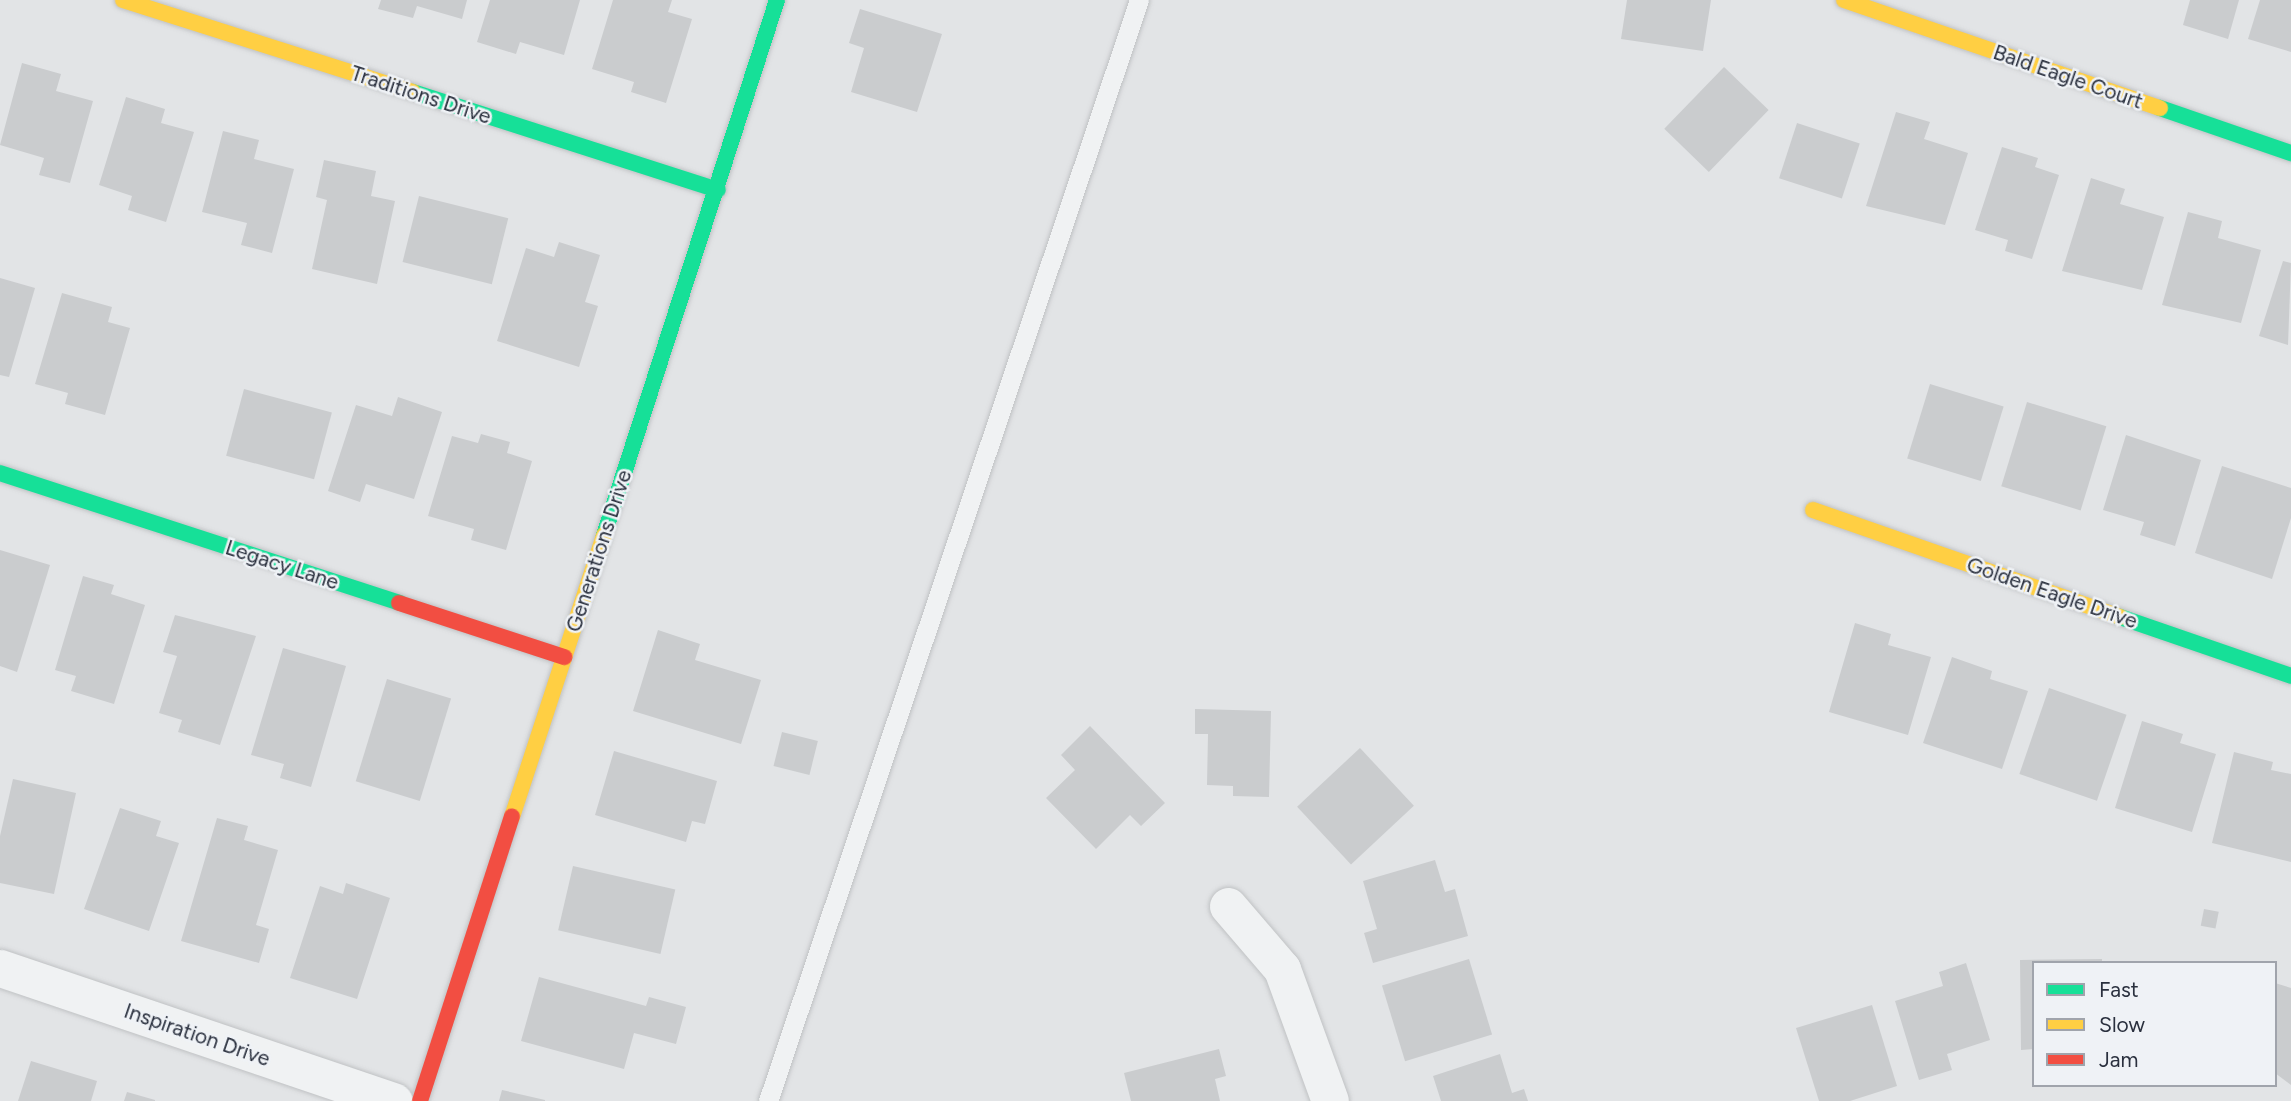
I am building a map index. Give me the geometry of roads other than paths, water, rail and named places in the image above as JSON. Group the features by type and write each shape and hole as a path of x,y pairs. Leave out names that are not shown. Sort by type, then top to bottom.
{"street":[{"name":"Traditions Drive","path":"123,0 718,190"},
{"name":"Generations Drive","path":"420,1101 718,190 777,0"},
{"name":"Bald Eagle Court","path":"1844,0 2291,153"},
{"name":"Legacy Lane","path":"0,473 564,657"},
{"name":"Golden Eagle Drive","path":"1813,510 2291,676"},
{"path":"1228,906 1282,969 1330,1101"},
{"name":"Inspiration Drive","path":"0,968 394,1101"}],"lane":[{"path":"768,1101 1139,0"}]}
